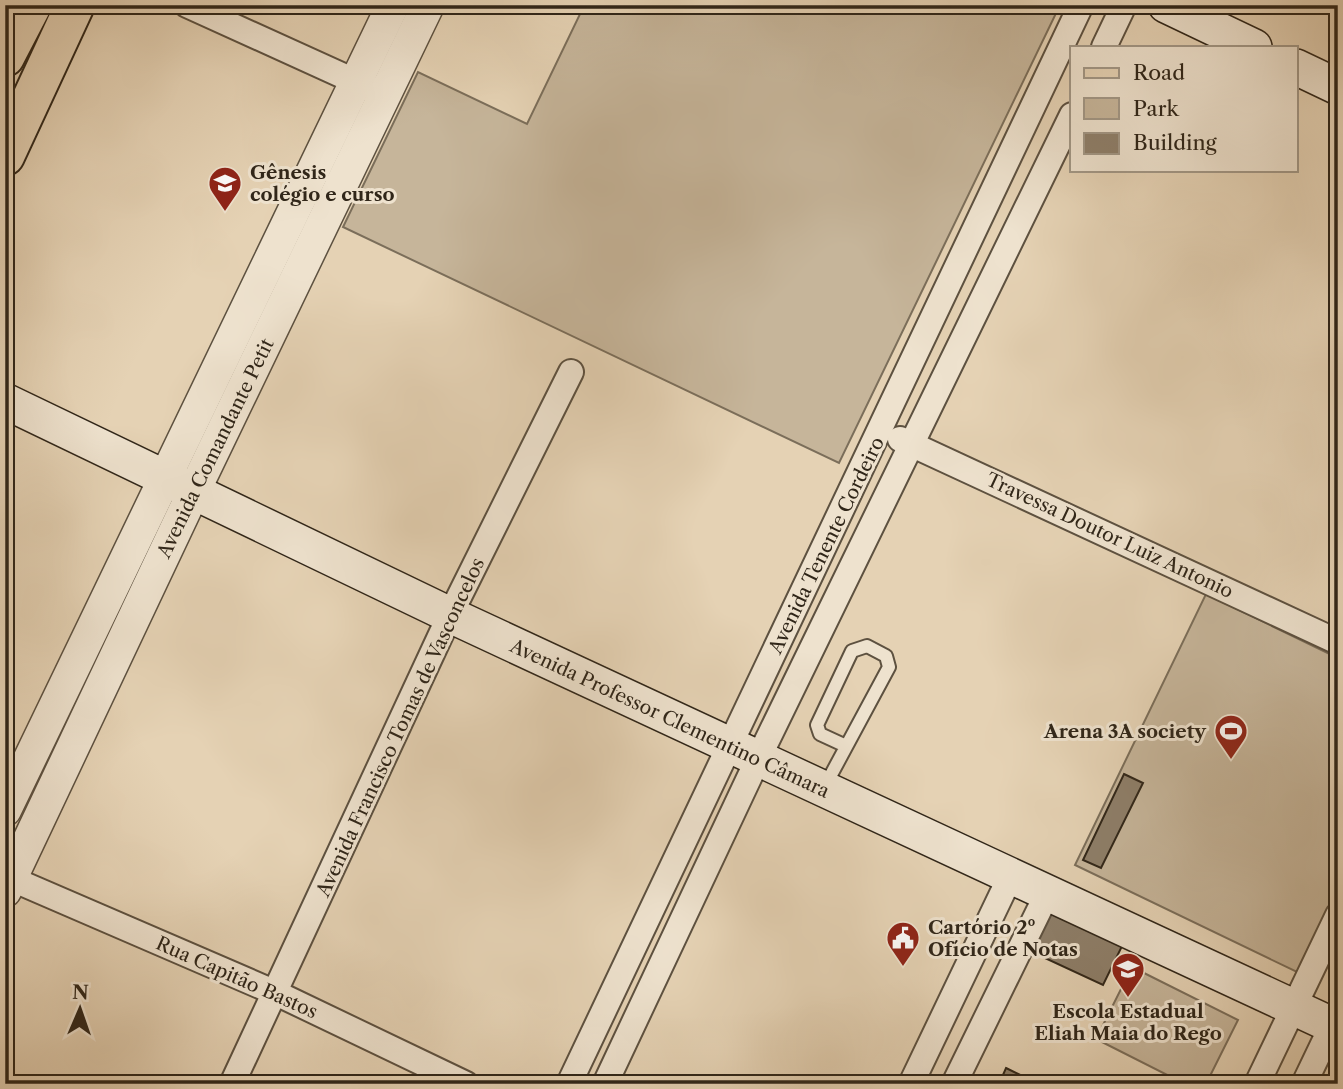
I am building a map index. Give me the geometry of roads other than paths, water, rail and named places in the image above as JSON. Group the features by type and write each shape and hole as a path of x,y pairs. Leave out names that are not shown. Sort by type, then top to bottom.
{"main road":[{"path":"5,57 32,5"},
{"path":"5,156 75,5"},
{"path":"1166,5 1252,46"},
{"path":"1298,68 1338,88"},
{"name":"Avenida Professor Clementino Câmara","path":"5,401 450,615 1048,892 1293,1009 1336,1022"}],"street":[{"path":"187,5 385,96"},
{"name":"Avenida Comandante Petit","path":"7,882 179,484 356,82 393,5"},
{"name":"Avenida Comandante Petit","path":"5,810 385,96 428,5"},
{"name":"Avenida Tenente Cordeiro","path":"605,1084 881,431 1081,5"},
{"path":"1104,46 1124,5"},
{"name":"Avenida Tenente Cordeiro","path":"569,1084 744,752 913,444 1070,119"},
{"name":"Avenida Francisco Tomas de Vasconcelos","path":"232,1084 450,615 571,372"},
{"name":"Travessa Doutor Luiz Antonio","path":"881,431 1338,642"},
{"path":"911,1084 1011,875"},
{"name":"Rua Capitão Bastos","path":"7,882 276,993 466,1084"},
{"path":"954,1084 1048,892"},
{"path":"1258,1084 1338,915"},
{"path":"1304,1084 1336,1022"}],"lane":[{"path":"823,789 889,667 887,656 867,646 852,652 817,725 820,734 846,746"}],"place":[{"name":"Gênesis colégio e curso","path":"225,213"},
{"name":"Arena 3A society","path":"1231,761"},
{"name":"Cartório 2º Ofício de Notas","path":"903,968"},
{"name":"Escola Estadual Eliah Maia do Rego","path":"1128,999"}]}
